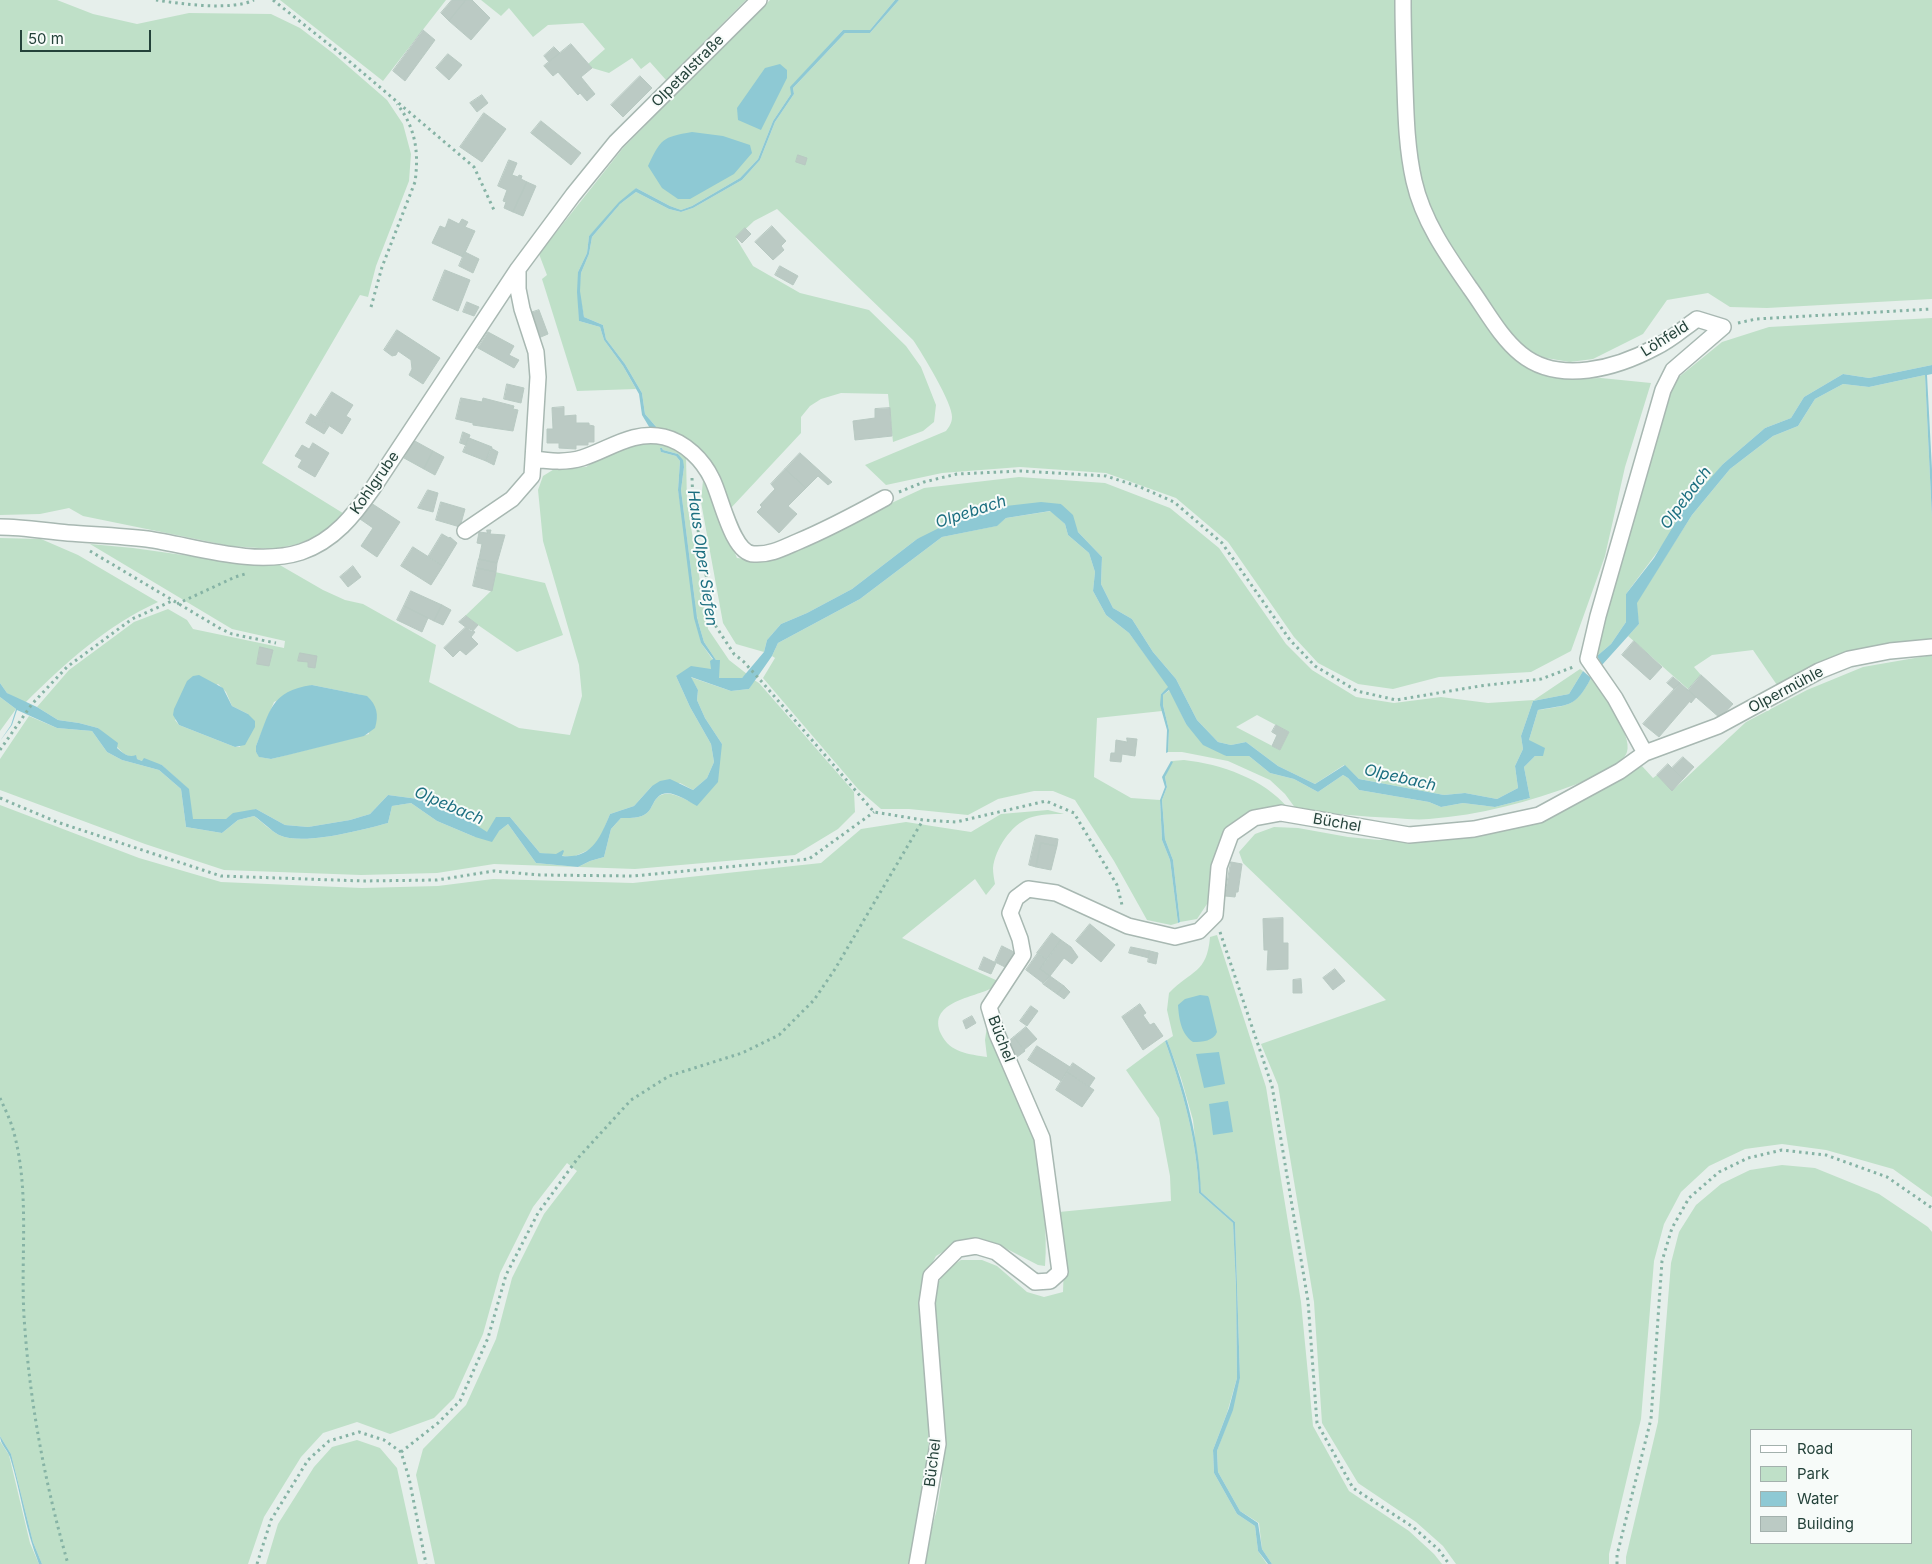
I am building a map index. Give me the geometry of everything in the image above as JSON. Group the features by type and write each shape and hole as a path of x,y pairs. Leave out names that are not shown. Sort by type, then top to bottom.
{"street":[{"name":"Olpetalstraße","path":"616,142 759,0"},
{"name":"Löhfeld","path":"1403,0 1407,140 1414,183 1428,221 1444,251 1505,338 1521,354 1540,366 1565,371 1591,370 1634,358 1650,350 1697,319 1723,327"},
{"name":"Kohlgrube","path":"0,527 146,539 236,555 277,557 302,551 329,538 353,517 518,269 573,195 616,142"},
{"path":"465,531 512,499 525,487 532,476 538,377 536,352 522,309 518,289 518,269"},
{"name":"Löhfeld","path":"1589,661 1608,579 1664,390 1673,370 1723,327"},
{"path":"533,459 558,462 581,459 626,439 644,436 664,437 678,443 691,452 711,477 735,541 742,550 752,554 770,553 834,526 885,498"},
{"name":"Olpermühle","path":"1646,754 1718,726 1819,671 1849,659 1890,651 1932,647"},
{"path":"1589,661 1615,698 1646,754"},
{"name":"Büchel","path":"917,1564 938,1444 927,1303 931,1276 958,1250 976,1246 996,1252 1035,1282 1050,1281 1060,1272 1042,1138 996,1034 989,1007 1023,955 1020,939 1010,913 1016,898 1028,889 1056,893 1128,926 1175,938 1199,931 1214,915 1219,867 1231,834 1254,818 1280,814 1409,835 1474,829 1539,815 1620,771 1646,754"}],"path":[{"path":"156,0 190,5 245,4 254,0"},
{"path":"273,0 336,50 474,167 494,210"},
{"path":"372,307 382,268 415,182 417,168 417,149 412,128 392,98"},
{"path":"1723,327 1756,319 1932,309"},
{"path":"691,452 693,502 715,625 734,654 762,682 874,812 923,820 956,822 1046,801 1074,813 1117,885 1128,926"},
{"path":"885,498 924,482 957,474 1021,471 1106,476 1140,487 1174,502 1222,543 1290,640 1315,666 1357,691 1396,700 1480,686 1541,679 1589,661"},
{"path":"66,533 83,546 221,629 232,634 276,643"},
{"path":"177,604 235,577 253,571"},
{"path":"0,750 32,704 67,667 132,619 172,601"},
{"path":"0,798 57,822 221,876 363,881 437,880 494,871 540,875 633,876 809,859 874,812"},
{"path":"401,1452 438,1423 460,1401 488,1338 506,1275 538,1213 578,1158 631,1100 669,1076 742,1053 779,1035 814,1000 835,969 923,820"},
{"path":"1214,915 1272,1086 1308,1301 1317,1423 1353,1488 1413,1526 1439,1550 1450,1564"},
{"path":"0,1098 14,1132 19,1158 23,1200 25,1328 37,1436 48,1494 68,1564"},
{"path":"1617,1564 1617,1555 1651,1419 1662,1261 1672,1228 1688,1198 1720,1172 1748,1158 1782,1150 1826,1155 1887,1178 1932,1208"},
{"path":"257,1564 272,1520 308,1460 329,1440 358,1432 384,1440 401,1452 426,1564"}],"green space":[{"path":"0,0 57,0 93,14 137,24 189,13 271,14 300,28 334,54 387,100 403,124 411,154 409,181 376,266 368,297 360,295 262,463 346,515 330,530 298,544 273,549 230,546 83,516 69,508 40,514 0,515"},
{"path":"280,0 446,0 383,81"},
{"path":"481,0 746,0 666,80 650,62 641,69 632,58 609,73 592,68 588,64 605,49 583,23 548,25 533,37 509,8 501,16"},
{"path":"770,0 895,0 870,30 843,30 791,87 791,94 773,121 758,159 740,178 692,206 681,210 636,188 589,236 587,253 578,272 579,321 600,327 604,340 623,366 636,389 577,391 542,279 547,275 539,254 623,148"},
{"path":"899,0 1395,0 1400,141 1408,184 1421,225 1438,253 1496,337 1521,363 1541,374 1569,379 1601,378 1651,383 1625,467 1605,556 1571,651 1531,672 1439,677 1393,689 1358,684 1318,663 1294,637 1228,542 1176,498 1106,473 1020,467 942,473 886,485 865,465 946,431 952,417 948,401 913,340 777,209 754,221 736,238 753,266 800,293 869,310 906,346 921,367 936,405 934,422 923,431 893,442 888,394 841,393 821,399 810,406 801,417 801,433 730,509 716,473 658,429 645,414 642,393 625,364 606,339 603,325 584,317 579,291 581,273 589,254 592,237 620,204 636,192 669,209 681,212 693,208 742,180 760,160 775,122 794,94 793,88 845,33 870,33"},
{"path":"1409,0 1932,0 1932,299 1767,308 1730,307 1708,293 1667,300 1643,334 1593,359 1570,362 1546,358 1530,352 1509,330 1452,249 1435,219 1421,181 1413,140"},
{"path":"1932,318 1932,365 1869,378 1843,374 1804,397 1791,418 1765,428 1723,464 1626,594 1626,622 1611,644 1597,656 1600,636 1664,404 1674,381 1722,342 1769,327"},
{"path":"1925,375 1932,518 1932,639 1859,650 1830,659 1777,685 1753,650 1712,655 1694,667 1701,675 1688,689 1628,636 1639,624 1636,603 1692,515 1730,469 1773,436 1798,426 1815,399 1843,384 1869,387"},
{"path":"631,443 654,443 673,448 686,456 687,503 708,629 729,660 747,674 742,678 719,678 716,660 704,642 697,620 701,643 713,660 711,669 676,676 690,707 711,744 714,762 707,778 693,790 680,783 652,786 634,806 610,814 602,834 593,848 573,857 540,853 510,817 487,833 441,802 388,795 370,814 350,820 308,827 285,825 256,809 226,819 192,819 188,789 162,765 142,761 124,754 98,728 58,720 37,707 69,670 134,622 168,609 187,620 193,629 284,648 285,641 232,629 90,544 226,561 278,564 323,590 345,600 363,604 436,645 429,682 519,728 570,735 582,696 579,665 543,541 538,490 543,476 556,468 586,467 612,451","holes":["662,448 663,450 678,454 684,467 681,490 696,608 678,490 680,461 676,456 661,452","218,684 226,692 232,706 248,714 240,747 235,747 179,725 175,720","312,685 361,695 369,734 271,759 260,757 256,752 256,746 274,702"]},
{"path":"1019,477 1105,483 1170,508 1219,548 1286,644 1312,670 1356,697 1394,703 1441,697 1488,703 1534,700 1580,669 1583,671 1569,694 1533,701 1521,736 1523,749 1515,766 1518,788 1497,799 1465,793 1444,795 1359,779 1344,765 1315,784 1278,766 1246,742 1231,745 1218,742 1197,720 1176,679 1153,652 1132,619 1113,608 1101,584 1102,557 1078,532 1061,504 917,539 852,589 807,613 781,624 767,640 764,652 736,644 723,623 701,502 703,480 737,558 766,561 924,488","holes":["1257,715 1289,732 1280,750 1236,727"]},
{"path":"1051,511 1065,524 1068,535 1089,553 1095,572 1093,591 1106,615 1129,633 1169,687 1161,694 1162,711 1097,718 1094,777 1131,798 1160,800 1162,840 1170,860 1178,923 1171,925 1147,920 1114,861 1075,800 1053,791 1034,791 998,799 968,815 909,809 881,809 858,789 763,678 775,658 772,656 778,643 860,599 942,537 996,526 1006,518"},
{"path":"0,538 41,539 78,555 158,602 121,622 87,646 25,703 7,693 0,683"},
{"path":"495,572 545,583 563,635 517,652 465,616 491,591"},
{"path":"1932,655 1932,1197 1893,1169 1826,1150 1782,1144 1745,1149 1709,1166 1681,1192 1664,1224 1654,1261 1641,1419 1609,1554 1609,1564 1456,1564 1443,1546 1416,1522 1358,1483 1322,1423 1314,1302 1278,1085 1261,1044 1386,1000 1243,863 1239,852 1255,834 1274,827 1298,828 1348,837 1379,840 1442,835 1498,825 1622,777 1642,766 1653,778 1657,775 1673,790 1746,722 1807,690 1863,667"},
{"path":"690,677 731,691 749,689 754,680 759,683 854,792 855,812 838,829 795,855 635,869 578,867 604,857 611,829 621,818 642,816 661,795 671,794 697,805 722,744 705,718 697,700 698,690"},
{"path":"1591,678 1621,725 1628,744 1624,757 1613,767 1577,784 1523,802 1486,811 1448,817 1416,819 1358,816 1296,809 1285,794 1270,780 1228,761 1182,752 1168,752 1169,730 1163,705 1163,695 1170,690 1186,724 1226,756 1249,756 1270,773 1294,779 1318,792 1343,775 1359,790 1429,802 1441,807 1463,803 1495,807 1530,798 1524,767 1535,756 1529,740 1538,710 1564,706 1575,700"},
{"path":"0,697 16,709 0,731"},
{"path":"29,716 57,728 92,731 107,752 122,760 159,770 181,789 186,827 222,833 238,820 254,816 279,835 302,839 317,838 348,833 388,823 392,806 411,803 437,821 475,837 499,831 508,824 536,863 578,867 494,864 437,873 361,875 224,870 145,844 0,790 0,759"},
{"path":"1184,760 1227,769 1254,781 1267,789 1288,808 1232,828 1211,898 1197,919 1180,922 1173,860 1165,839 1162,800 1167,787 1165,777 1172,761"},
{"path":"0,805 139,858 221,882 362,888 438,886 493,879 633,883 821,863 861,829 906,822 971,832 1001,814 1048,810 1064,814 1046,814 1022,821 1005,838 997,853 993,868 995,884 986,895 975,879 902,938 998,981 990,989 953,1003 940,1015 938,1024 941,1034 949,1045 961,1052 987,1057 985,1040 987,1026 997,1051 1022,1099 1033,1128 1043,1198 1046,1239 1045,1266 1038,1265 1005,1248 983,1240 956,1244 936,1256 923,1280 930,1477 910,1564 435,1564 416,1475 423,1449 466,1405 496,1339 512,1278 544,1214 577,1171 567,1163 533,1207 500,1273 483,1334 454,1398 434,1418 390,1434 357,1422 323,1433 301,1457 264,1517 248,1564 42,1564 33,1542 11,1454 0,1436"},
{"path":"1217,935 1266,1087 1301,1302 1313,1426 1349,1491 1409,1531 1442,1564 1272,1564 1262,1549 1259,1523 1240,1511 1218,1472 1217,1451 1231,1413 1240,1378 1235,1222 1201,1192 1193,1120 1181,1078 1167,1040 1173,1036 1167,1010 1169,993 1202,965 1210,937"},
{"path":"1165,1041 1178,1078 1188,1116 1198,1173 1199,1193 1233,1223 1237,1378 1227,1413 1213,1450 1214,1473 1237,1514 1255,1526 1258,1551 1267,1564 922,1564 937,1509 942,1478 939,1354 935,1300 938,1283 947,1269 961,1260 982,1260 997,1266 1027,1292 1044,1297 1063,1292 1064,1263 1059,1212 1171,1201 1170,1176 1159,1118 1126,1070"},
{"path":"1782,1165 1815,1168 1879,1194 1928,1227 1932,1232 1932,1564 1626,1564 1626,1557 1658,1422 1671,1263 1679,1232 1696,1205 1721,1184 1750,1170"},
{"path":"357,1440 380,1448 397,1468 418,1564 266,1564 278,1524 314,1467 332,1447"},
{"path":"0,1441 9,1455 30,1543 39,1564 0,1564"}],"water":[{"path":"895,0 899,0 870,33 845,33 793,88 794,94 775,122 760,160 742,180 693,208 681,212 669,209 636,192 620,204 592,237 589,254 581,273 580,291 584,317 603,325 606,339 625,364 642,393 645,414 658,429 651,430 642,415 639,394 623,366 604,340 600,327 579,321 578,272 587,253 589,236 619,202 636,188 681,210 692,206 740,178 758,159 773,121 791,94 790,87 843,30 870,30"},
{"path":"780,64 787,70 787,78 761,130 738,120 737,108 765,68"},
{"path":"692,132 723,136 750,145 752,153 734,174 690,199 678,199 662,188 648,166 656,150 664,141 674,136"},
{"path":"1932,365 1932,374 1927,375 1932,470 1932,518 1925,375 1869,387 1843,384 1815,399 1798,426 1773,436 1730,469 1692,515 1637,603 1639,624 1602,665 1597,656 1611,644 1626,622 1626,594 1654,558 1685,507 1723,464 1765,428 1791,418 1804,397 1843,374 1869,378"},
{"path":"660,448 678,454 683,460 681,490 697,618 704,642 716,660 720,660 719,678 742,678 764,652 767,640 781,624 807,613 852,589 917,539 947,524 997,507 1041,502 1061,504 1073,515 1078,532 1102,557 1101,584 1113,608 1132,619 1153,652 1176,679 1197,720 1218,742 1231,745 1246,742 1278,766 1315,784 1345,765 1359,779 1444,795 1465,793 1497,799 1518,788 1515,766 1523,749 1521,736 1533,701 1569,694 1583,671 1591,678 1575,700 1564,705 1538,710 1529,740 1545,748 1543,756 1535,756 1524,767 1530,798 1495,807 1463,803 1441,807 1429,802 1359,790 1343,775 1318,792 1294,779 1270,773 1249,756 1226,756 1203,745 1186,724 1169,690 1163,695 1163,705 1169,730 1168,752 1166,753 1167,730 1160,705 1161,694 1168,687 1129,633 1106,615 1093,591 1095,572 1089,553 1068,535 1065,524 1050,511 1006,518 997,526 942,537 860,599 778,643 772,656 749,689 731,691 691,677 698,690 697,700 705,718 722,744 718,782 697,806 677,795 666,793 657,798 649,810 642,816 621,818 611,829 604,857 578,867 536,863 508,824 499,831 492,842 437,821 411,803 392,806 388,823 348,833 317,838 302,839 279,835 254,816 238,820 222,833 186,827 181,789 159,770 122,760 107,752 92,731 57,728 17,710 12,725 0,741 11,725 16,709 0,697 0,683 7,693 37,707 58,720 98,728 118,743 117,748 126,754 130,756 136,755 137,759 142,761 144,758 162,765 189,789 193,819 226,819 233,813 256,809 285,825 308,827 350,820 370,814 388,795 441,802 487,832 496,817 510,817 540,853 556,854 563,850 562,856 581,854 594,845 610,814 634,806 652,786 660,781 670,779 693,790 707,778 714,762 711,744 690,707 676,676 691,666 711,669 710,661 713,659 701,643 694,618 678,490 680,461 676,456 661,452"},
{"path":"199,675 223,688 232,706 248,714 255,721 255,727 245,745 235,747 179,725 173,715 174,709 187,681 193,676"},
{"path":"312,685 367,696 376,710 375,728 364,736 288,755 271,759 259,757 256,752 256,746 274,705 288,692"},
{"path":"1171,761 1173,762 1165,777 1167,787 1162,800 1165,839 1173,860 1180,922 1178,923 1170,860 1162,840 1160,800 1165,787 1162,777"},
{"path":"1200,995 1208,996 1209,998 1217,1032 1210,1039 1193,1042 1183,1030 1178,1005 1185,999"},
{"path":"1167,1040 1180,1077 1190,1115 1198,1153 1201,1192 1235,1222 1240,1378 1233,1410 1217,1451 1218,1472 1240,1511 1258,1523 1262,1549 1272,1564 1268,1564 1258,1551 1255,1526 1237,1514 1214,1473 1213,1450 1229,1408 1237,1378 1233,1223 1199,1193 1192,1135 1178,1078 1165,1041"},
{"path":"1219,1052 1225,1084 1204,1088 1196,1054"},
{"path":"1228,1101 1233,1132 1213,1135 1209,1104"},
{"path":"0,1436 11,1454 33,1542 42,1564 39,1564 34,1551 10,1457 1,1442"}],"building":[{"path":"452,0 466,0 449,21 441,13"},
{"path":"466,0 472,0 490,18 471,40 449,21"},
{"path":"423,30 435,40 405,81 393,71"},
{"path":"571,44 592,68 581,77 595,94 587,101 580,93 578,95 558,72 553,76 544,66"},
{"path":"554,47 560,53 549,62 544,56"},
{"path":"448,54 462,65 449,80 436,68"},
{"path":"640,76 652,88 623,117 611,105"},
{"path":"482,95 488,103 477,112 470,103"},
{"path":"484,113 506,129 482,162 460,147"},
{"path":"541,121 581,153 571,165 531,133"},
{"path":"798,155 807,158 805,165 796,162"},
{"path":"509,160 517,163 512,175 522,176 521,179 527,182 513,212 504,208 506,202 503,201 507,190 498,186"},
{"path":"527,182 536,186 523,216 513,212"},
{"path":"449,219 459,224 462,219 468,222 465,227 475,231 463,257 432,243 440,226 445,228"},
{"path":"772,226 786,241 781,246 784,250 773,260 755,242"},
{"path":"745,228 751,234 742,243 736,237"},
{"path":"465,252 479,259 473,273 459,266"},
{"path":"780,266 798,276 793,285 775,275"},
{"path":"445,270 470,280 458,311 433,300"},
{"path":"467,302 479,307 474,316 463,312"},
{"path":"539,310 548,334 536,339 527,314"},
{"path":"397,330 440,358 423,384 409,375 412,369 411,360 398,351 396,355 392,356 384,350"},
{"path":"488,332 514,346 509,355 519,360 514,368 478,348"},
{"path":"507,384 524,388 521,403 504,399"},
{"path":"332,392 353,405 346,416 351,419 342,434 316,417"},
{"path":"461,398 482,402 483,398 514,406 513,409 518,410 513,431 473,425 473,423 456,419"},
{"path":"564,407 564,416 576,415 576,423 589,423 589,425 594,426 594,442 588,442 588,445 576,445 576,449 559,448 559,443 547,443 547,429 553,429 552,408"},
{"path":"890,408 892,436 855,440 853,421 875,418 875,409"},
{"path":"311,414 329,426 324,434 306,423"},
{"path":"463,432 470,435 466,445 460,443"},
{"path":"469,438 492,447 486,461 463,452"},
{"path":"413,440 433,451 424,469 404,458"},
{"path":"313,443 329,453 315,477 298,467 302,460 295,456 302,445 309,449"},
{"path":"491,448 498,452 494,465 486,461"},
{"path":"433,451 444,457 435,475 424,469"},
{"path":"800,453 832,482 828,485 818,476 806,488 785,469"},
{"path":"785,469 806,488 788,506 797,514 779,533 757,512 762,507 760,505 775,489 771,484"},
{"path":"428,490 438,493 433,512 418,508"},
{"path":"441,502 465,509 460,527 436,520"},
{"path":"371,503 400,522 377,557 361,546 373,528 360,519"},
{"path":"487,530 491,530 490,534 505,535 497,563 479,559 482,544 477,543 479,532 487,533"},
{"path":"442,534 450,537 457,543 443,566 428,557"},
{"path":"413,547 443,566 431,585 401,566"},
{"path":"479,559 497,563 496,572 477,568"},
{"path":"353,566 361,577 348,587 340,577"},
{"path":"477,568 496,572 492,591 473,586"},
{"path":"411,591 442,605 434,621 404,606"},
{"path":"442,605 451,610 443,625 434,621"},
{"path":"404,606 428,618 422,632 397,620"},
{"path":"466,616 478,625 472,632 459,622"},
{"path":"466,627 475,632 471,637 478,644 466,655 460,650 453,657 444,648"},
{"path":"1634,641 1662,667 1650,680 1622,655"},
{"path":"260,647 273,650 269,666 257,664"},
{"path":"300,653 317,656 315,668 308,667 308,662 298,661"},
{"path":"1701,675 1733,704 1720,718 1688,690"},
{"path":"1673,677 1680,683 1674,689 1667,683"},
{"path":"1680,683 1696,697 1691,703 1690,701 1659,737 1643,724"},
{"path":"1276,725 1289,732 1280,750 1272,746 1277,735 1272,732"},
{"path":"1127,738 1137,739 1135,756 1122,754 1121,762 1110,761 1111,753 1115,753 1116,740 1127,742"},
{"path":"1683,757 1694,767 1683,779 1672,768"},
{"path":"1668,764 1683,779 1672,791 1657,775"},
{"path":"1036,835 1058,839 1057,846 1041,843 1036,867 1029,865"},
{"path":"1041,843 1057,846 1051,870 1036,867"},
{"path":"1231,862 1242,864 1238,892 1236,892 1235,897 1225,896"},
{"path":"1283,918 1283,943 1288,943 1288,969 1267,970 1268,950 1264,950 1263,919"},
{"path":"1090,924 1115,945 1101,962 1076,941"},
{"path":"1052,933 1061,940 1047,960 1037,953"},
{"path":"1061,940 1071,947 1078,957 1072,964 1064,958 1050,976 1040,969"},
{"path":"1002,946 1016,953 1009,969 995,962"},
{"path":"1131,947 1150,951 1149,958 1129,953"},
{"path":"1150,951 1158,953 1156,964 1148,962"},
{"path":"1038,953 1047,960 1040,969 1050,976 1043,983 1026,970"},
{"path":"984,957 996,963 991,974 979,969"},
{"path":"1335,969 1345,981 1333,990 1323,978"},
{"path":"1050,976 1064,986 1057,994 1043,984"},
{"path":"1301,979 1302,993 1293,993 1293,980"},
{"path":"1064,986 1070,992 1064,999 1057,994"},
{"path":"1140,1004 1146,1013 1143,1015 1150,1025 1154,1023 1163,1036 1143,1050 1122,1017"},
{"path":"1031,1006 1038,1011 1027,1026 1020,1021"},
{"path":"972,1016 976,1023 966,1029 963,1021"},
{"path":"1026,1027 1037,1039 1024,1050 1014,1037"},
{"path":"1014,1037 1025,1051 1017,1057 1008,1042"},
{"path":"1037,1046 1070,1067 1061,1081 1028,1060"},
{"path":"1073,1063 1095,1078 1089,1087 1067,1072"},
{"path":"1067,1072 1094,1090 1082,1107 1056,1090"}],"water label":[{"name":"Olpebach","path":"1686,498"},
{"name":"Olpebach","path":"971,512"},
{"name":"Haus Olper Siefen","path":"702,558"},
{"name":"Olpebach","path":"1400,778"},
{"name":"Olpebach","path":"449,806"}]}
